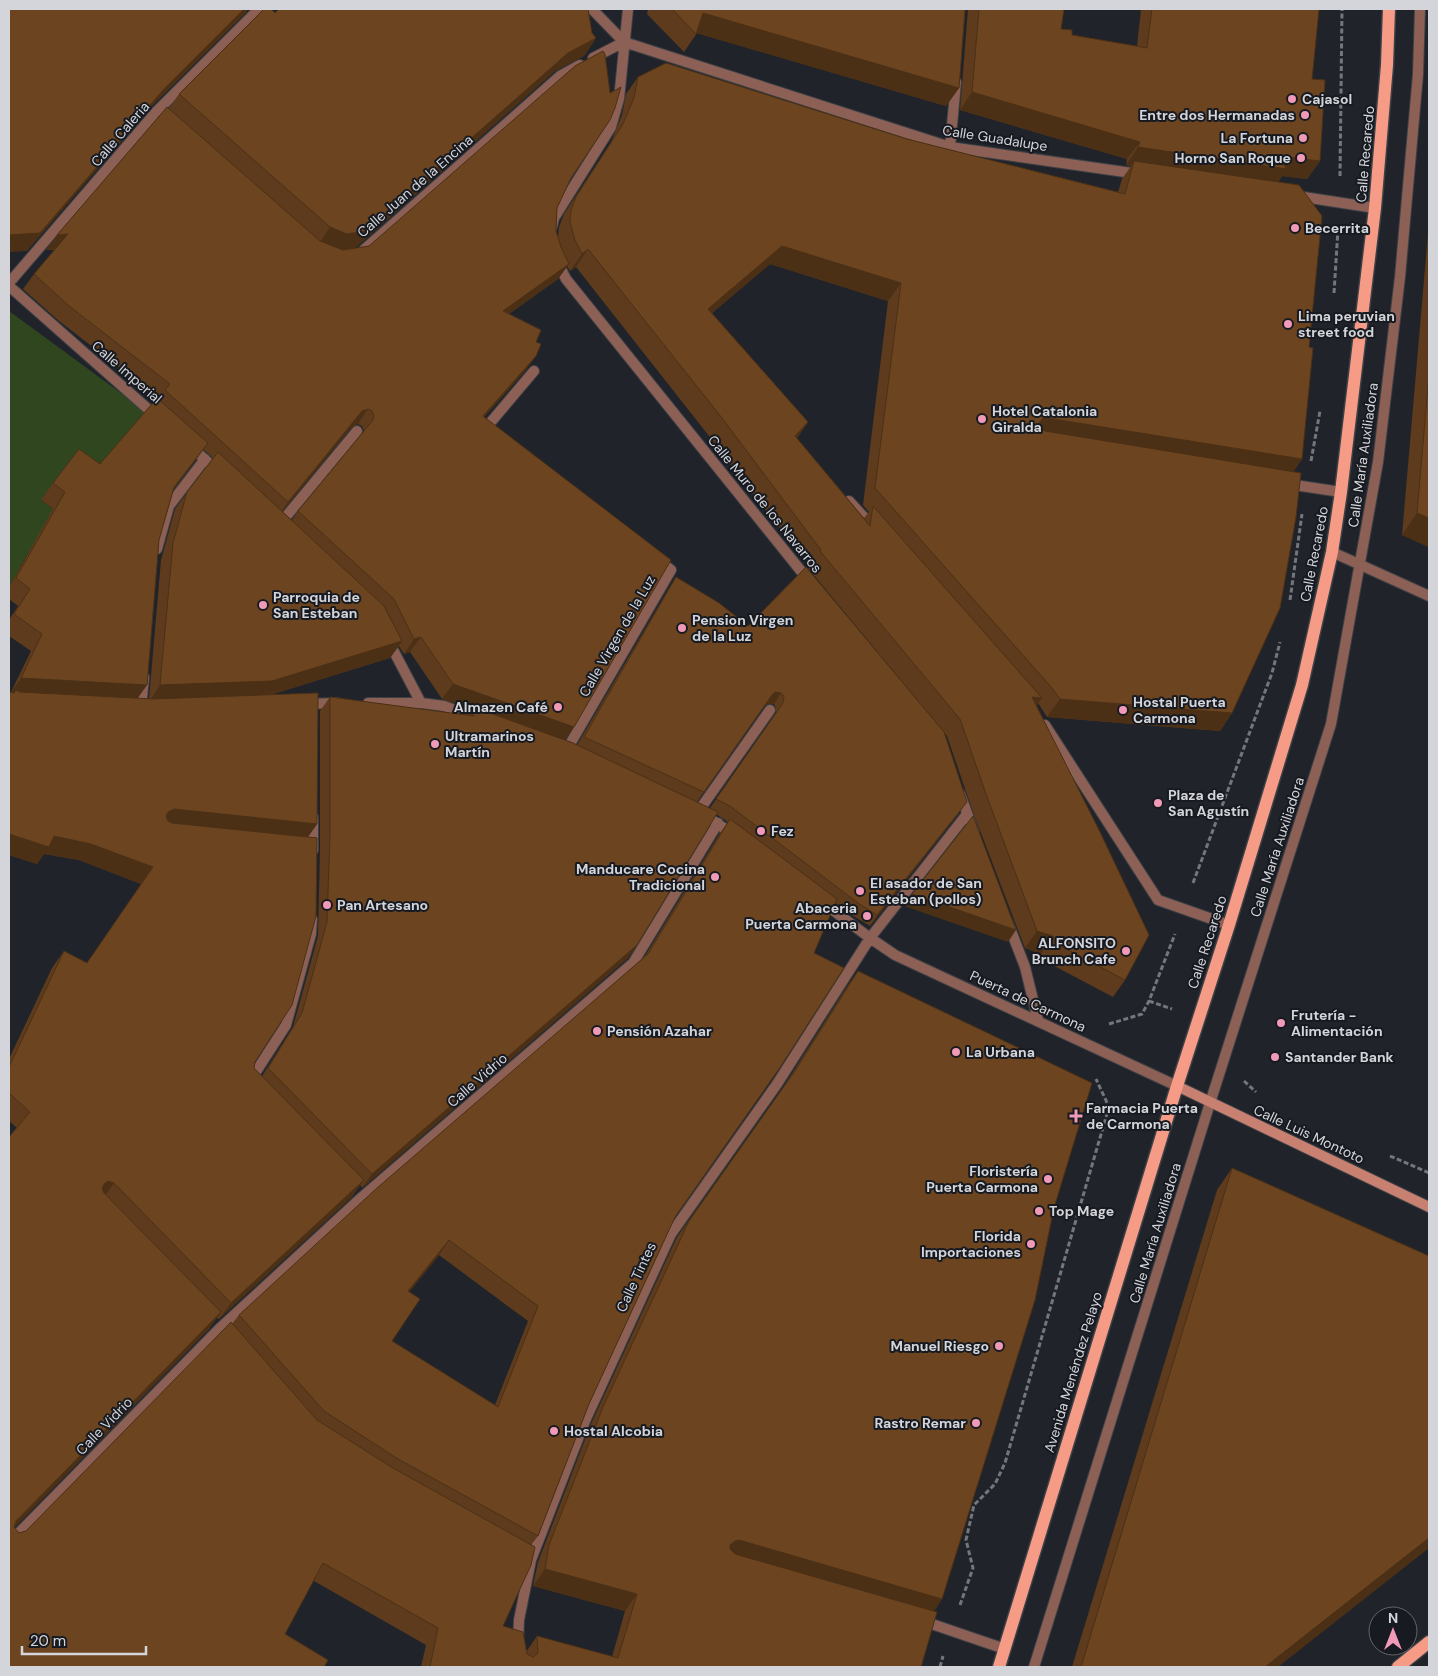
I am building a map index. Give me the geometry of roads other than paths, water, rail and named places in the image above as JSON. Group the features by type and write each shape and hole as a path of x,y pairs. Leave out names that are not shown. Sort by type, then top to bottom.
{"main road":[{"name":"Calle Recaredo","path":"1177,1086 1229,925 1302,685 1332,552 1375,208 1387,65 1389,9"},
{"name":"Calle Luis Montoto","path":"1177,1086 1429,1207"},
{"name":"Avenida Menéndez Pelayo","path":"999,1667 1177,1086"},
{"path":"1398,1667 1429,1642"}],"street":[{"name":"Calle Caleria","path":"9,285 160,116 259,9"},
{"path":"592,9 624,42"},
{"name":"Calle Muro de los Navarros","path":"628,9 619,99 611,127 554,218 552,245 566,279 814,586"},
{"name":"Calle María Auxiliadora","path":"1034,1667 1210,1103 1331,724 1378,462 1400,277 1418,74 1420,9"},
{"name":"Calle Guadalupe","path":"624,42 950,147 1146,175"},
{"name":"Calle Juan de la Encina","path":"349,257 357,255 560,76 624,42"},
{"path":"950,147 957,68"},
{"path":"1283,194 1375,208"},
{"name":"Calle Imperial","path":"9,285 164,423"},
{"path":"493,435 485,429 534,371"},
{"path":"278,527 357,431"},
{"path":"184,441 227,480"},
{"path":"154,560 169,506 206,460"},
{"path":"1276,482 1341,492"},
{"path":"843,494 883,539"},
{"name":"Calle Virgen de la Luz","path":"566,751 671,570 648,552"},
{"path":"1332,552 1429,596"},
{"path":"386,636 421,703"},
{"path":"141,709 144,669"},
{"path":"294,704 313,708 357,703 421,703 444,706 482,720"},
{"path":"741,840 718,823 694,810 770,710"},
{"path":"1040,718 1158,900 1229,925"},
{"path":"958,786 978,841"},
{"path":"309,852 313,810"},
{"name":"Calle Tintes","path":"520,1667 518,1645 519,1620 526,1558 585,1420 671,1234 777,1084 870,938 967,814"},
{"name":"Calle Vidrio","path":"9,1543 218,1329 358,1194 633,963 718,823"},
{"name":"Puerta de Carmona","path":"817,898 895,955 1177,1086"},
{"path":"256,1090 249,1083 286,1025 312,934 312,906"},
{"path":"1004,913 1025,967 1038,1020"},
{"path":"906,1616 1004,1649"}],"place":[{"name":"Cajasol","path":"1292,99"},
{"name":"Entre dos Hermanadas","path":"1305,115"},
{"name":"La Fortuna","path":"1303,138"},
{"name":"Horno San Roque","path":"1301,158"},
{"name":"Becerrita","path":"1295,228"},
{"name":"Lima peruvian street food","path":"1288,324"},
{"name":"Hotel Catalonia Giralda","path":"982,419"},
{"name":"Parroquia de San Esteban","path":"263,605"},
{"name":"Pension Virgen de la Luz","path":"682,628"},
{"name":"Almazen Café","path":"558,707"},
{"name":"Hostal Puerta Carmona","path":"1123,710"},
{"name":"Ultramarinos Martín","path":"435,744"},
{"name":"Plaza de San Agustín","path":"1158,803"},
{"name":"Fez","path":"761,831"},
{"name":"Manducare Cocina Tradicional","path":"715,877"},
{"name":"El asador de San Esteban (pollos)","path":"860,891"},
{"name":"Pan Artesano","path":"327,905"},
{"name":"Abaceria Puerta Carmona","path":"867,916"},
{"name":"ALFONSITO Brunch Cafe","path":"1126,951"},
{"name":"Frutería - Alimentación","path":"1281,1023"},
{"name":"Pensión Azahar","path":"597,1031"},
{"name":"La Urbana","path":"956,1052"},
{"name":"Santander Bank","path":"1275,1057"},
{"name":"Farmacia Puerta de Carmona","path":"1076,1116"},
{"name":"Floristería Puerta Carmona","path":"1048,1179"},
{"name":"Top Mage","path":"1039,1211"},
{"name":"Florida Importaciones","path":"1031,1244"},
{"name":"Manuel Riesgo","path":"999,1346"},
{"name":"Rastro Remar","path":"976,1423"},
{"name":"Hostal Alcobia","path":"554,1431"}]}
